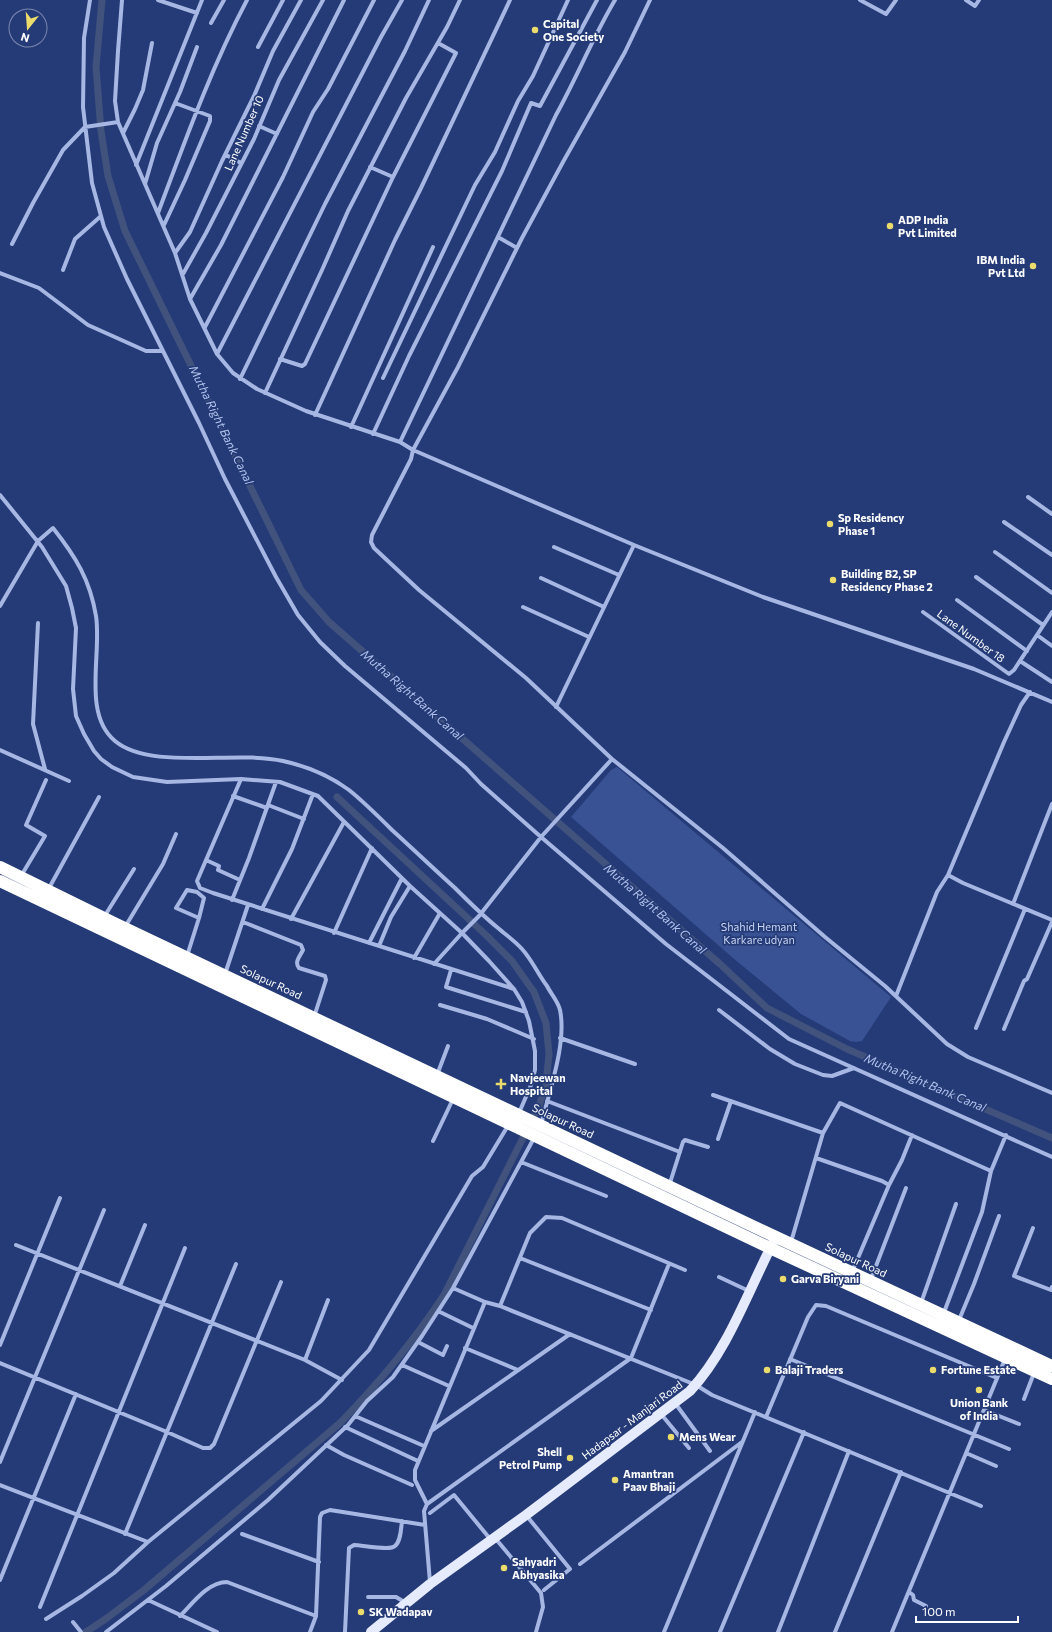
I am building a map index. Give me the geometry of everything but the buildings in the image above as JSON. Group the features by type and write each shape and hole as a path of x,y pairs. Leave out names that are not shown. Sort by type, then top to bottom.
{"highway":[{"name":"Solapur Road","path":"0,867 437,1076 516,1120 1052,1379"},
{"name":"Solapur Road","path":"0,881 454,1097 516,1120"},
{"name":"Solapur Road","path":"537,1130 669,1186 773,1243 790,1244 1052,1366"}],"main road":[{"name":"Hadapsar - Manjari Road","path":"371,1632 430,1584 526,1515 696,1385 716,1358 773,1243"}],"street":[{"path":"90,0 84,38 83,107 92,183 101,216 118,262 199,423 225,479 273,571 298,615 320,642 345,666 466,768 481,784 541,837 666,944 789,1039 1006,1135 1052,1157"},
{"path":"122,0 115,101 118,122 164,225 183,274 190,299 218,354 233,373 265,393 315,415 400,442 413,450 763,597 974,669 1052,702"},
{"path":"158,0 168,2 197,13"},
{"path":"136,165 202,0"},
{"path":"211,23 224,0"},
{"path":"158,213 197,110 230,33 247,0"},
{"path":"258,47 283,0"},
{"path":"175,253 190,232 254,96 273,51 301,0"},
{"name":"Lane Number 10","path":"183,274 206,233 241,163 279,80 323,0"},
{"path":"190,299 221,245 344,0"},
{"path":"205,327 283,177 313,112 328,89 374,0"},
{"path":"218,354 381,36 402,0"},
{"path":"240,378 325,204 405,51 429,0"},
{"path":"265,393 348,211 406,98 438,43 460,0"},
{"path":"315,415 395,240 428,174 510,0"},
{"path":"383,378 476,185 495,152 518,101 533,76 568,0"},
{"path":"373,434 412,349 502,171 531,103 540,106 597,0"},
{"path":"400,442 556,115 615,0"},
{"path":"650,0 625,52 563,162 517,248 458,367 413,450 411,459 374,531 371,542 374,548 419,590 526,678 612,759 723,848 896,996 947,1044 957,1051 1052,1094"},
{"path":"860,0 886,14 896,0"},
{"path":"966,0 975,6 979,0"},
{"path":"123,133 136,109 143,90 152,42"},
{"path":"280,359 302,366 305,364 393,177 456,53 438,43"},
{"path":"145,184 157,143 175,103 197,47"},
{"path":"164,225 210,121 210,116 175,103"},
{"path":"12,244 59,156 86,127 118,122"},
{"path":"259,126 276,134"},
{"path":"226,155 241,163"},
{"path":"370,167 393,177"},
{"path":"63,270 76,239 101,216"},
{"path":"498,237 517,248"},
{"path":"351,427 433,247"},
{"path":"0,273 39,288 88,325 146,351 162,351"},
{"path":"0,495 38,541 66,586 76,628 73,689 76,716 94,751 112,767 133,777 167,782 241,780 276,782 313,794 323,799 344,822 410,886 462,933 514,990 522,1002 526,1012 536,1051 531,1085 516,1120 483,1167 472,1176 369,1350 321,1401 101,1582 46,1619"},
{"path":"1028,497 1052,514"},
{"path":"1004,522 1052,555"},
{"path":"0,606 38,541 53,528 76,557 90,592 97,627 96,700 100,720 105,732 128,750 156,757 265,757 285,761 313,770 332,779 349,790 480,915 514,941 524,951 560,1009 560,1038 557,1065 537,1130 452,1288 402,1365 393,1377 367,1401 345,1427 268,1500 166,1586 106,1632"},
{"path":"556,706 634,544"},
{"path":"554,547 619,575"},
{"path":"995,552 1052,593"},
{"path":"976,577 1043,625"},
{"path":"541,578 604,607"},
{"path":"957,600 1027,650"},
{"path":"523,607 589,637"},
{"name":"Lane Number 18","path":"922,612 1009,674 1014,670 1020,661"},
{"path":"1052,612 1020,661 1052,682"},
{"path":"38,623 33,724 45,768"},
{"path":"1037,635 1052,646"},
{"path":"896,996 937,892 948,875 1004,742 1021,705 1030,692"},
{"path":"0,750 45,768 69,781"},
{"path":"434,964 480,915 541,837 612,759"},
{"path":"20,876 45,836 26,825 46,780"},
{"path":"241,780 197,881 198,884 205,890 232,900 514,990"},
{"path":"232,900 276,782"},
{"path":"262,909 292,849 313,794"},
{"path":"233,796 304,819"},
{"path":"48,890 99,797"},
{"path":"1013,904 1052,807"},
{"path":"291,918 344,822"},
{"path":"125,928 163,864 176,834"},
{"path":"334,933 372,848"},
{"path":"206,860 219,866 218,870 240,880"},
{"path":"104,918 134,869"},
{"path":"948,875 963,884 1052,921 1027,979 1024,981 1004,1029"},
{"path":"369,943 402,878"},
{"path":"379,946 392,916 410,886"},
{"path":"187,956 199,918 204,900 203,896 197,892 187,890 176,908 199,918"},
{"path":"225,975 248,905"},
{"path":"976,1028 1025,909"},
{"path":"414,958 440,914"},
{"path":"243,922 301,945 303,950 296,962 296,965 299,968 325,976 326,980 314,1017"},
{"path":"451,970 446,987 526,1012"},
{"path":"440,1005 487,1019 534,1039"},
{"path":"720,1010 770,1049 795,1064 823,1075 832,1076 854,1068"},
{"path":"560,1038 635,1064"},
{"path":"437,1076 448,1046"},
{"path":"713,1095 823,1133"},
{"path":"433,1141 454,1097"},
{"path":"547,1101 680,1152"},
{"path":"718,1139 731,1101"},
{"path":"790,1244 823,1133 840,1103 991,1171"},
{"path":"852,1273 912,1135"},
{"path":"943,1315 982,1212 991,1171 1006,1135"},
{"path":"669,1186 685,1140 708,1147"},
{"path":"816,1158 882,1181 889,1185"},
{"path":"521,1162 606,1196"},
{"path":"870,1281 906,1188"},
{"path":"0,1345 60,1198"},
{"path":"921,1304 956,1204"},
{"path":"0,1462 104,1210"},
{"path":"958,1322 974,1284 999,1216"},
{"path":"500,1306 530,1233 546,1217 562,1218 685,1270"},
{"path":"120,1286 145,1225"},
{"path":"1033,1228 1014,1276 1051,1290 1052,1287"},
{"path":"16,1244 305,1360 342,1380"},
{"path":"40,1606 185,1248"},
{"path":"520,1258 650,1310"},
{"path":"125,1534 236,1264"},
{"path":"430,1584 424,1511 427,1504 631,1358 669,1264"},
{"path":"719,1277 749,1291"},
{"path":"0,1363 203,1448 210,1448 214,1444 281,1282"},
{"path":"452,1288 631,1358 696,1385 712,1395 981,1506"},
{"path":"305,1360 328,1300"},
{"path":"427,1504 414,1476 418,1461 448,1386 485,1302"},
{"path":"766,1417 808,1317 816,1305 826,1306 997,1378"},
{"path":"438,1311 473,1328"},
{"path":"430,1431 570,1334"},
{"path":"418,1342 443,1355 448,1346"},
{"path":"465,1348 518,1370"},
{"path":"892,1632 1006,1357"},
{"path":"790,1359 1009,1449"},
{"path":"402,1365 448,1386"},
{"path":"1024,1399 1034,1371"},
{"path":"0,1580 76,1394"},
{"path":"675,1402 710,1451"},
{"path":"984,1410 1019,1424"},
{"path":"664,1632 755,1412"},
{"path":"661,1413 689,1448"},
{"path":"355,1416 424,1446"},
{"path":"345,1427 418,1461"},
{"path":"720,1632 804,1432"},
{"path":"580,1564 743,1442"},
{"path":"326,1445 344,1455 412,1485"},
{"path":"778,1632 849,1451"},
{"path":"966,1453 996,1466"},
{"path":"835,1632 901,1472"},
{"path":"0,1485 148,1542"},
{"path":"430,1513 454,1495 541,1593 543,1607 536,1632"},
{"path":"310,1632 316,1616 320,1517 325,1511 330,1510 425,1525"},
{"path":"526,1515 570,1569 544,1590"},
{"path":"344,1632 350,1548 354,1545 390,1548 396,1546 402,1521"},
{"path":"242,1534 319,1562"},
{"path":"180,1616 211,1586 219,1582 227,1582 316,1616"},
{"path":"909,1592 913,1595 914,1600 926,1606"},
{"path":"368,1597 396,1596 407,1603"},
{"path":"148,1600 217,1632"},
{"path":"75,1623 81,1632"}],"green space":[{"name":"Shahid Hemant Karkare udyan","path":"617,767 891,997 862,1041 850,1041 801,1014 733,958 571,817 611,770"}],"waterway":[{"name":"Mutha Right Bank Canal","path":"102,0 96,67 101,131 108,176 125,231 301,590 329,622 720,964 767,1008 847,1049 1052,1138"},
{"path":"86,1632 144,1590 340,1423 382,1377 408,1346 444,1295 539,1106 546,1084 549,1054 546,1023 534,992 512,961 337,797"}],"place":[{"name":"Capital One Society","path":"535,30"},
{"name":"ADP India Pvt Limited","path":"890,226"},
{"name":"IBM India Pvt Ltd","path":"1033,266"},
{"name":"Sp Residency Phase 1","path":"830,524"},
{"name":"Building B2, SP Residency Phase 2","path":"833,580"},
{"name":"Navjeewan Hospital","path":"501,1084"},
{"name":"Garva Biryani","path":"783,1279"},
{"name":"Balaji Traders","path":"767,1370"},
{"name":"Fortune Estate","path":"933,1370"},
{"name":"Union Bank of India","path":"979,1390"},
{"name":"Mens Wear","path":"671,1437"},
{"name":"Shell Petrol Pump","path":"570,1458"},
{"name":"Amantran Paav Bhaji","path":"615,1480"},
{"name":"Sahyadri Abhyasika","path":"504,1568"},
{"name":"SK Wadapav","path":"361,1612"}]}
